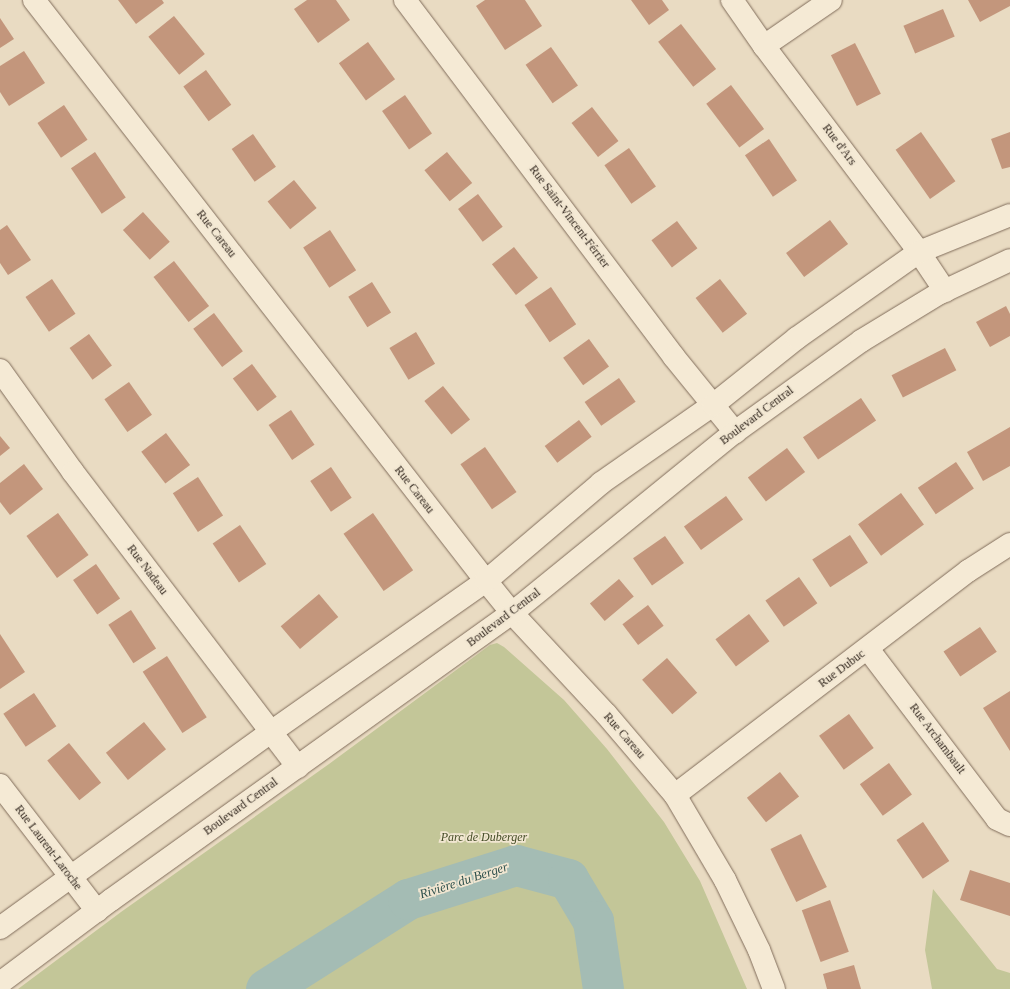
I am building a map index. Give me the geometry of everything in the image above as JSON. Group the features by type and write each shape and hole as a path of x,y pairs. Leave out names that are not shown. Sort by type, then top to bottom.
{"street":[{"name":"Rue Careau","path":"34,0 512,614 606,714 675,796 725,880 759,950 774,989"},
{"name":"Rue Saint-Vincent-Férrier","path":"405,0 674,357 735,432"},
{"name":"Rue d'Ars","path":"732,0 764,46 919,252 945,291"},
{"path":"764,46 831,0"},
{"path":"0,928 271,732 486,581 601,483 713,405 797,338 919,252 1010,215"},
{"name":"Boulevard Central","path":"0,983 97,911 512,614 735,432 861,340 945,291 1010,260"},
{"name":"Rue Nadeau","path":"0,370 73,472 298,767"},
{"name":"Rue Dubuc","path":"675,796 968,571 1010,544"},
{"name":"Rue Archambault","path":"868,649 997,819 1010,825"},
{"name":"Rue Laurent-Laroche","path":"0,785 97,911"}],"green space":[{"name":"Parc de Duberger","path":"497,643 504,647 564,700 607,749 664,822 700,881 747,989 18,989 121,912 329,764 490,645"},
{"path":"933,889 997,969 1010,973 1010,989 932,989 925,950"}],"building":[{"path":"118,0 162,0 164,3 136,24"},
{"path":"307,0 336,0 350,20 318,43 294,9"},
{"path":"485,0 525,0 542,26 505,50 476,6"},
{"path":"631,0 662,0 669,10 649,25"},
{"path":"968,0 1010,0 1010,6 980,22"},
{"path":"943,9 955,37 915,53 903,26"},
{"path":"174,16 205,54 179,75 148,37"},
{"path":"0,18 14,39 0,48"},
{"path":"681,24 716,69 693,87 658,42"},
{"path":"368,42 395,79 366,100 339,63"},
{"path":"855,43 881,94 857,106 831,55"},
{"path":"551,47 578,86 553,103 526,65"},
{"path":"24,51 45,83 9,106 0,92 0,66"},
{"path":"206,70 231,105 209,121 183,86"},
{"path":"731,85 764,129 739,148 706,104"},
{"path":"405,95 432,134 409,150 382,111"},
{"path":"64,105 87,140 61,158 37,123"},
{"path":"592,107 618,141 598,157 572,123"},
{"path":"921,132 955,181 930,199 896,150"},
{"path":"1010,132 1010,167 1002,169 991,139"},
{"path":"253,134 276,167 255,182 232,149"},
{"path":"769,139 797,180 773,197 745,155"},
{"path":"629,148 656,187 631,204 604,165"},
{"path":"95,152 126,198 102,214 71,168"},
{"path":"447,152 472,183 450,201 424,170"},
{"path":"294,180 317,208 290,229 268,201"},
{"path":"478,194 503,227 483,242 458,209"},
{"path":"143,212 170,242 150,260 123,230"},
{"path":"830,220 848,244 804,277 786,253"},
{"path":"677,221 697,248 672,267 651,240"},
{"path":"7,225 31,260 8,275 0,263 0,230"},
{"path":"330,230 356,270 329,288 303,247"},
{"path":"514,247 538,278 516,295 492,264"},
{"path":"174,261 209,306 189,322 154,277"},
{"path":"52,279 75,314 49,332 25,297"},
{"path":"720,279 747,314 723,333 696,298"},
{"path":"372,282 391,313 367,327 348,297"},
{"path":"551,287 576,324 550,342 524,305"},
{"path":"1006,306 1010,314 1010,336 990,347 976,322"},
{"path":"214,313 243,351 222,367 193,329"},
{"path":"416,332 435,364 408,380 389,348"},
{"path":"89,334 112,366 93,380 70,348"},
{"path":"589,339 609,367 583,385 563,358"},
{"path":"945,348 956,370 903,398 892,375"},
{"path":"252,364 277,397 258,411 233,378"},
{"path":"619,378 636,402 601,426 585,402"},
{"path":"129,382 152,415 127,432 104,399"},
{"path":"443,386 470,419 451,435 424,401"},
{"path":"861,398 876,420 818,460 803,437"},
{"path":"291,410 314,445 292,460 269,425"},
{"path":"579,420 592,437 557,463 545,446"},
{"path":"1010,427 1010,466 983,481 967,452"},
{"path":"166,433 190,465 165,484 141,452"},
{"path":"0,436 10,448 0,456"},
{"path":"485,447 517,492 492,509 460,464"},
{"path":"787,448 805,472 766,501 748,477"},
{"path":"956,462 974,489 936,514 918,488"},
{"path":"24,464 43,489 10,515 0,502 0,483"},
{"path":"331,467 352,498 331,512 310,481"},
{"path":"198,477 223,516 198,532 173,493"},
{"path":"901,493 924,525 881,556 858,524"},
{"path":"726,496 743,519 701,550 684,527"},
{"path":"58,513 89,555 57,578 26,536"},
{"path":"373,513 413,570 384,591 344,534"},
{"path":"240,525 266,564 239,582 213,543"},
{"path":"850,535 868,563 830,587 812,560"},
{"path":"665,536 684,563 652,585 633,558"},
{"path":"96,564 120,598 97,614 73,580"},
{"path":"799,577 817,603 784,627 765,601"},
{"path":"619,579 634,597 605,621 590,603"},
{"path":"319,594 338,617 300,649 281,626"},
{"path":"648,605 664,626 638,645 622,624"},
{"path":"131,610 156,649 133,663 108,625"},
{"path":"749,614 769,641 736,666 715,639"},
{"path":"980,627 997,652 960,676 944,652"},
{"path":"0,634 25,672 0,689"},
{"path":"167,656 207,717 182,733 143,672"},
{"path":"667,658 697,693 672,714 642,680"},
{"path":"1010,691 1010,751 983,708"},
{"path":"34,693 56,726 26,747 3,714"},
{"path":"849,714 874,748 844,770 819,736"},
{"path":"144,722 166,749 128,780 106,753"},
{"path":"69,743 101,783 79,800 47,761"},
{"path":"889,763 912,795 883,816 860,784"},
{"path":"780,772 799,796 766,822 747,798"},
{"path":"923,822 949,861 923,879 896,840"},
{"path":"801,834 827,887 796,902 770,849"},
{"path":"970,870 1010,883 1010,916 960,900"},
{"path":"830,900 849,952 821,962 802,910"},
{"path":"854,965 861,989 827,989 823,974"}],"waterway":[{"name":"Rivière du Berger","path":"266,989 408,899 516,865 568,879 593,921 603,989"}]}
